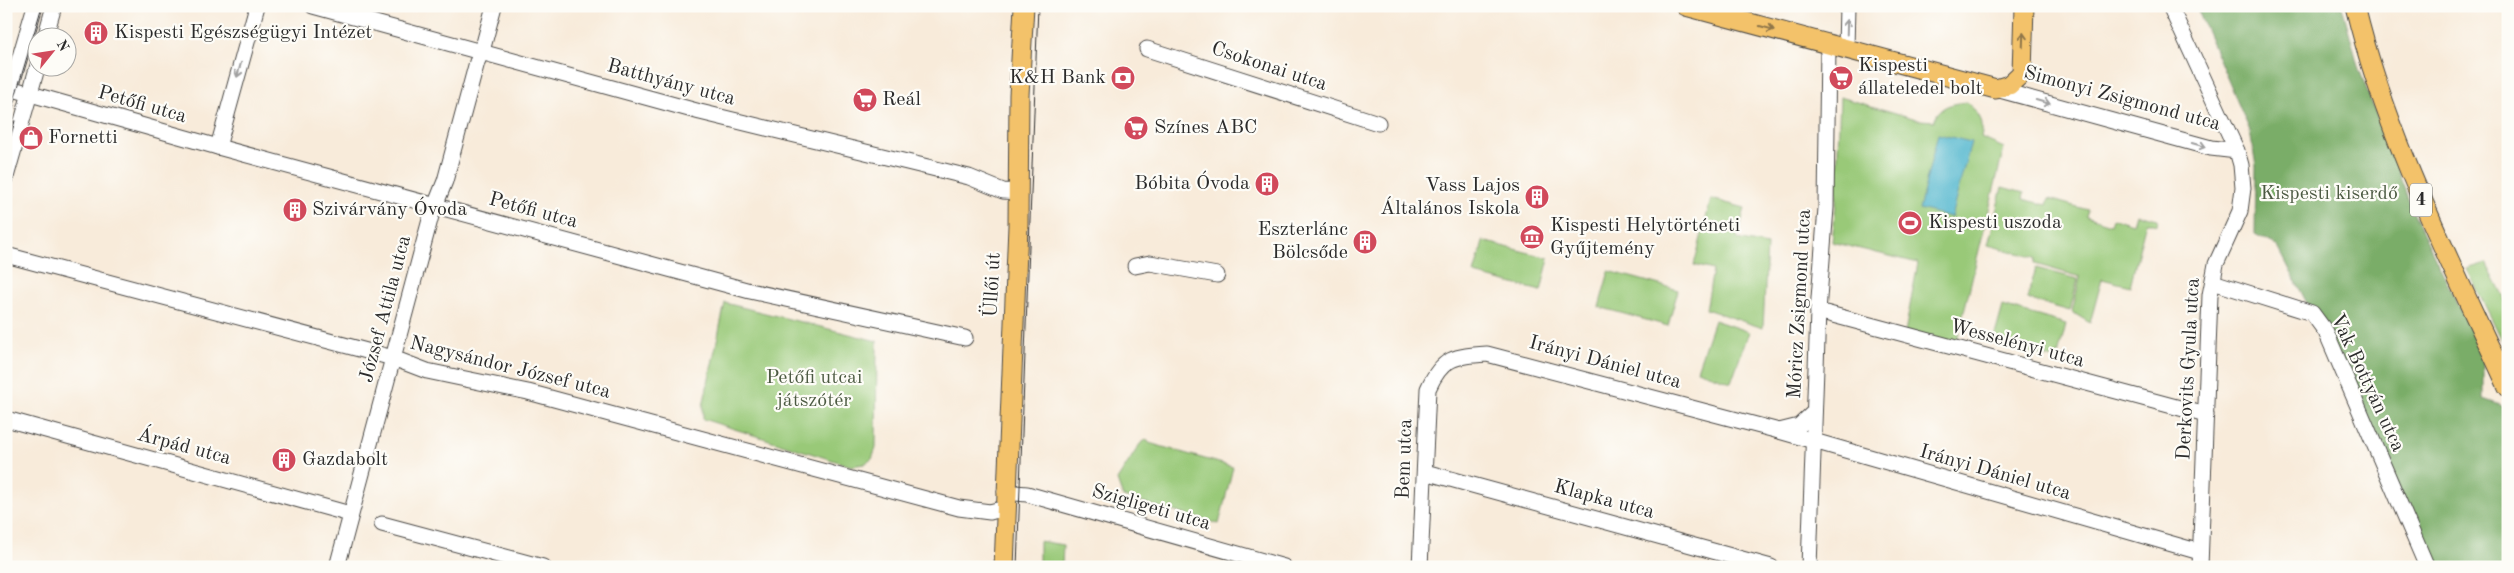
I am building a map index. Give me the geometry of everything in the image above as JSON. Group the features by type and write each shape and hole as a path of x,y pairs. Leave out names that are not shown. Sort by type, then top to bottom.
{"main road":[{"name":"Üllői út","path":"1004,567 1005,500 1019,192 1019,95 1024,6"},
{"name":"Simonyi Zsigmond utca","path":"1686,6 1724,11 1837,46 1996,89 2009,85 2022,73 2024,6"},
{"name":"4","path":"2355,6 2384,106 2414,184 2508,386"}],"street":[{"path":"6,104 8,88 35,6"},
{"path":"48,28 54,6"},
{"path":"218,148 257,6"},
{"name":"Batthyány utca","path":"313,6 700,112 970,177 1003,191 1019,192"},
{"name":"József Attila utca","path":"337,567 435,206 445,182 494,6"},
{"name":"Móricz Zsigmond utca","path":"1809,567 1818,311 1837,46 1847,6"},
{"path":"2170,6 2237,151"},
{"name":"Csokonai utca","path":"1147,49 1378,123"},
{"path":"6,177 34,78"},
{"name":"Petőfi utca","path":"8,88 218,148 750,291 965,338"},
{"name":"Simonyi Zsigmond utca","path":"1996,89 2210,148 2237,151"},
{"name":"Derkovits Gyula utca","path":"2200,559 2212,282 2216,264 2240,211 2243,188 2241,166 2237,151"},
{"name":"Nagysándor József utca","path":"6,254 393,358 427,371 528,392 959,508 990,512 1005,500"},
{"path":"1135,266 1150,263 1217,275"},
{"name":"Vak Bottyán utca","path":"2212,282 2312,313 2326,332 2428,567"},
{"name":"Wesselényi utca","path":"1818,311 2206,415"},
{"name":"Irányi Dániel utca","path":"1448,360 1461,355 1499,355 1779,432 2200,559"},
{"name":"Bem utca","path":"1420,567 1428,389 1437,372 1448,360"},
{"path":"1779,432 1799,426 1814,412"},
{"name":"Árpád utca","path":"6,419 350,514"},
{"name":"Klapka utca","path":"1425,472 1771,567"},
{"name":"Szigligeti utca","path":"1005,500 1026,494 1284,567"},
{"path":"382,524 543,567"}],"green space":[{"name":"Kispesti kiserdő","path":"2196,6 2342,6 2359,69 2414,214 2483,357 2483,399 2506,407 2508,413 2508,567 2431,567 2312,313 2278,247 2255,234 2256,166 2250,131"},
{"name":"Kispesti uszoda","path":"1840,97 1920,120 1934,121 1942,109 1966,102 1980,118 1982,127 1981,138 2004,148 1956,344 1905,332 1918,263 1832,242 1836,203"},
{"path":"2002,187 2024,193 2023,199 2047,205 2049,199 2088,210 2086,216 2111,224 2113,218 2133,224 2136,214 2158,219 2157,225 2146,222 2130,286 2102,279 2090,323 2072,312 2080,277 2035,264 2036,258 1988,245"},
{"path":"1711,199 1745,208 1737,239 1767,245 1763,328 1706,309 1713,270 1694,265"},
{"path":"1483,241 1549,258 1541,291 1474,274"},
{"path":"2486,263 2508,306 2508,352 2467,269"},
{"path":"2036,268 2078,279 2070,311 2027,299"},
{"path":"1609,271 1678,290 1668,326 1599,307"},
{"name":"Petőfi utcai játszótér","path":"725,303 877,341 876,448 872,459 864,464 851,466 703,419 703,406"},
{"path":"2003,306 2066,324 2057,360 1993,342"},
{"path":"1714,320 1749,332 1731,382 1697,370"},
{"path":"1147,439 1149,443 1233,467 1219,524 1123,497 1117,480 1140,444"},
{"path":"1039,541 1063,545 1062,567 1039,567"}],"water":[{"path":"1938,134 1971,142 1951,217 1919,209"}],"tram line":[{"path":"6,128 42,6"},
{"path":"1017,567 1038,6"},
{"path":"6,153 15,121"}],"place":[{"name":"Kispesti Egészségügyi Intézet","path":"96,33"},
{"name":"K&H Bank","path":"1123,78"},
{"name":"Kispesti állateledel bolt","path":"1841,78"},
{"name":"Reál","path":"865,100"},
{"name":"Színes ABC","path":"1136,128"},
{"name":"Fornetti","path":"31,138"},
{"name":"Bóbita Óvoda","path":"1267,184"},
{"name":"Vass Lajos Általános Iskola","path":"1537,197"},
{"name":"Szivárvány Óvoda","path":"295,210"},
{"name":"Kispesti uszoda","path":"1910,223"},
{"name":"Kispesti Helytörténeti Gyűjtemény","path":"1532,237"},
{"name":"Eszterlánc Bölcsőde","path":"1365,242"},
{"name":"Gazdabolt","path":"284,460"}]}
